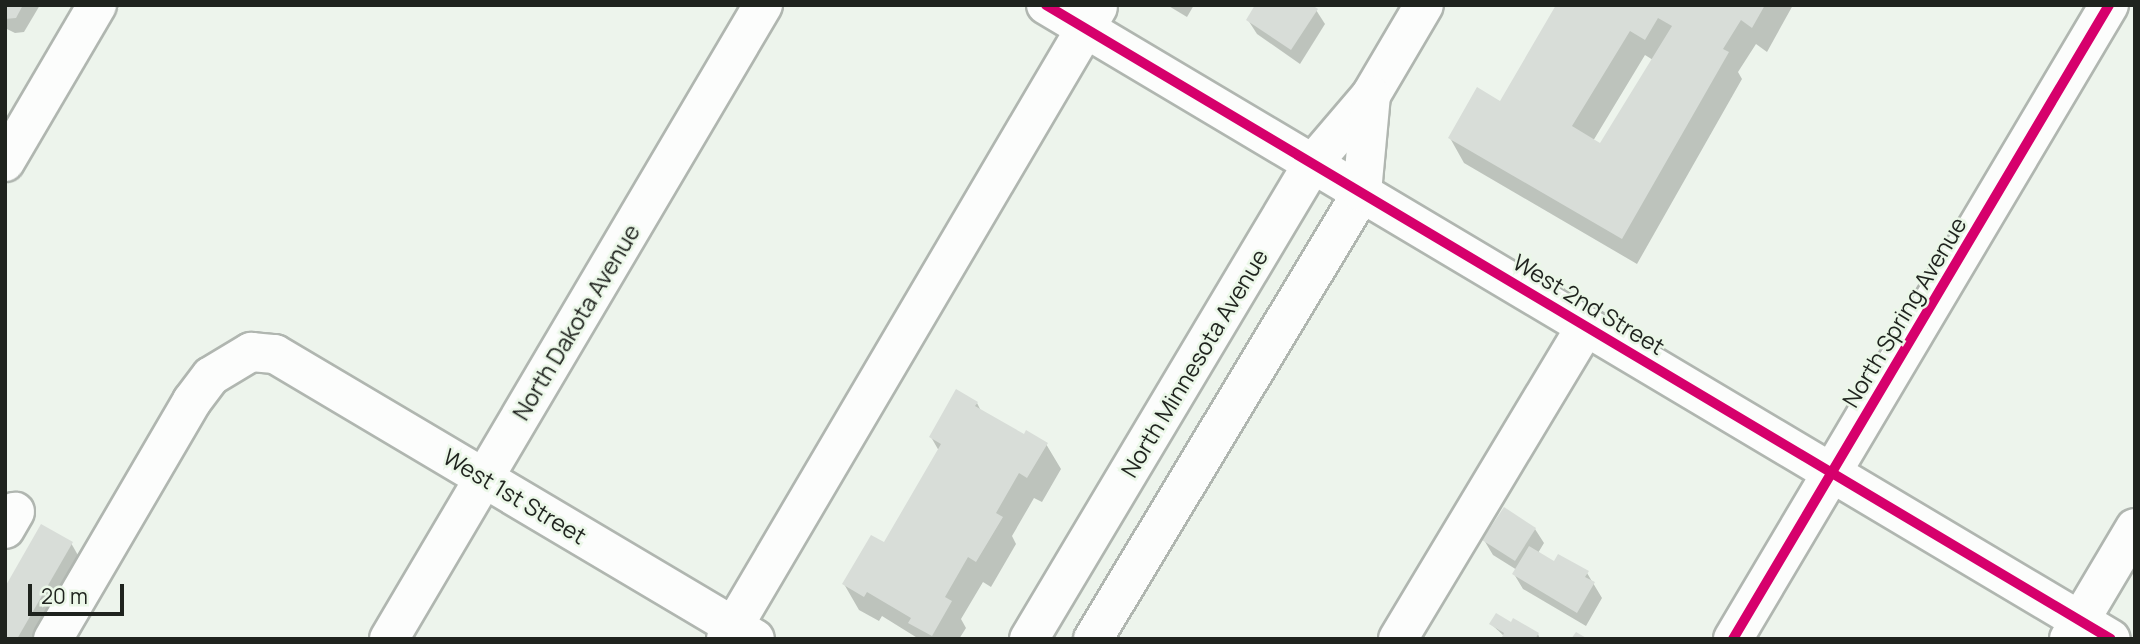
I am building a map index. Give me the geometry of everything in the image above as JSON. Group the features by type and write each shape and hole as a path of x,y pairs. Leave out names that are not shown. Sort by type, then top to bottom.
{"street":[{"path":"5,162 97,5"},
{"name":"North Dakota Avenue","path":"389,639 763,5"},
{"name":"West 2nd Street","path":"1046,5 1093,17 1313,163 1832,474 2086,633"},
{"name":"North Minnesota Avenue","path":"1029,639 1313,163 1371,95 1424,5"},
{"name":"North Spring Avenue","path":"1734,639 2109,5"},
{"path":"739,634 1093,17"},
{"name":"North Minnesota Avenue","path":"1093,639 1362,192 1371,95"},
{"path":"1398,639 1586,326"},
{"name":"West 1st Street","path":"53,639 192,401 211,376 251,352 275,354 485,478 739,634"},
{"path":"2086,633 2135,528"}],"building":[{"path":"5,5 23,5 16,18 5,19"},
{"path":"1255,5 1312,5 1318,9 1291,50 1246,20"},
{"path":"1556,5 1765,5 1752,28 1741,20 1723,49 1729,52 1622,239 1448,138 1477,87 1500,101","holes":["1658,18 1672,26 1600,143 1572,126 1630,31 1645,40"]},
{"path":"956,389 978,402 975,406 1024,434 1026,430 1048,443 1027,478 1019,473 996,513 1003,517 976,562 968,557 945,597 952,601 932,636 908,623 911,618 867,592 864,597 842,584 871,535 884,542 941,444 929,437"},
{"path":"1504,507 1536,528 1515,561 1482,540"},
{"path":"41,524 73,542 17,639 5,639 5,587"},
{"path":"1529,546 1554,561 1558,554 1589,571 1585,577 1595,582 1577,613 1512,574"},
{"path":"1496,613 1511,622 1513,618 1539,633 1535,639 1501,639 1504,633 1489,624"},
{"path":"1576,632 1588,639 1571,639"}],"cycle path":[{"path":"1046,5 2111,639"},
{"path":"1733,639 2109,5"}]}
